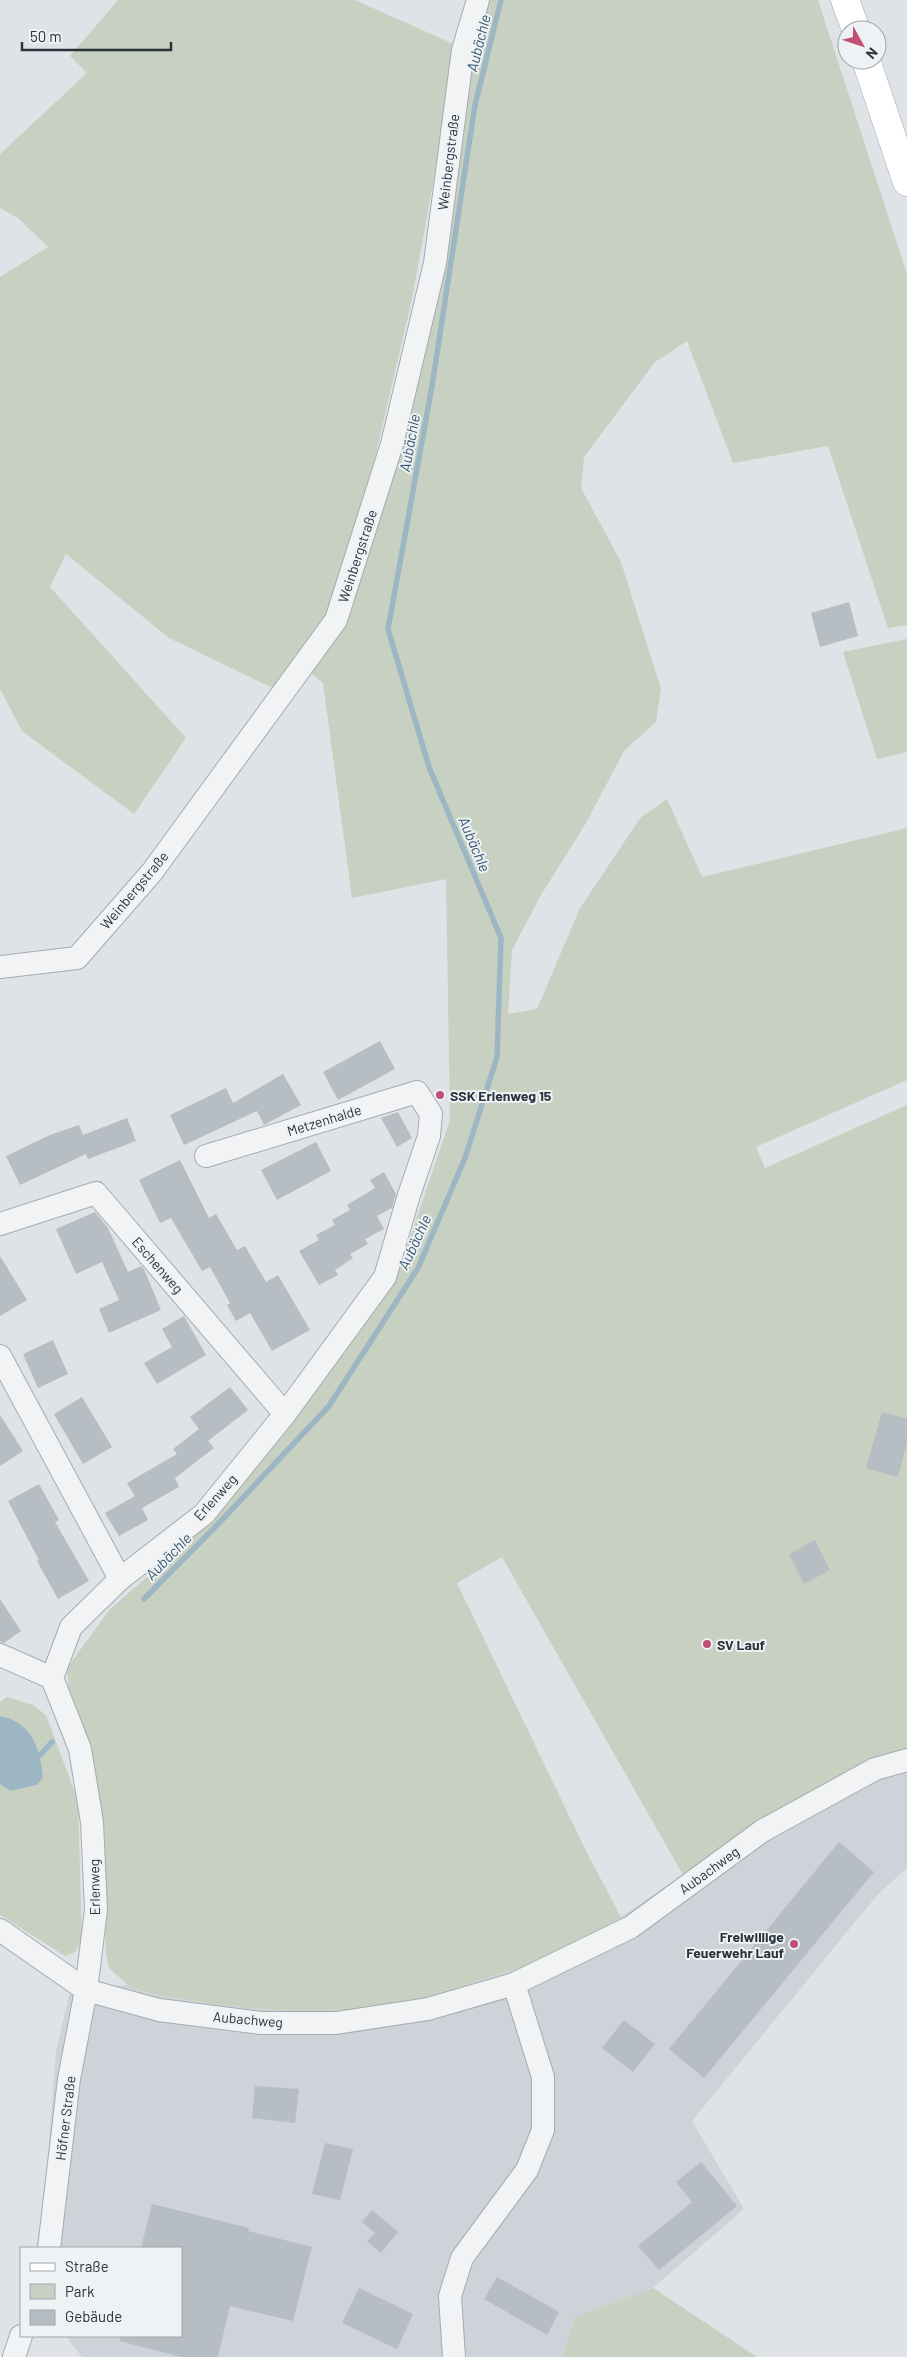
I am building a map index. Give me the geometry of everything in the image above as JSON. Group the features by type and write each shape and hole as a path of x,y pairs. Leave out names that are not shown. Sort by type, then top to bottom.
{"main road":[{"path":"845,0 852,20"},
{"path":"869,70 907,182"}],"street":[{"name":"Weinbergstraße","path":"0,967 76,958 152,872 336,620 392,444 435,263 463,50 478,0"},
{"name":"Metzenhalde","path":"206,1156 417,1092 431,1114"},
{"name":"Erlenweg","path":"86,1990 96,1910 92,1822 80,1749 52,1678 71,1627 120,1579 204,1514 285,1414 386,1278 409,1195 430,1136 431,1114"},
{"name":"Eschenweg","path":"0,1224 96,1193 285,1414"},
{"path":"0,1356 120,1579"},
{"path":"0,1656 52,1678"},
{"name":"Aubachweg","path":"0,1930 86,1990 159,2010 261,2023 336,2024 428,2009 514,1984 631,1927 762,1831 874,1769 907,1760"},
{"path":"454,2357 450,2296 462,2258 527,2170 543,2130 543,2077 514,1984"},
{"name":"Höfner Straße","path":"49,2247 69,2079 86,1990"},
{"path":"14,2357 22,2337"}],"shaded area":[{"path":"907,1752 907,1868 878,1894 692,2121 744,2209 653,2288 575,2317 562,2357 82,2357 69,2341 67,2337 182,2337 182,2247 36,2247 44,2209 56,2051 70,1991 128,1985 144,1992 213,2004 396,2006 545,1960 621,1917 763,1819"}],"green space":[{"path":"118,0 355,0 458,46 412,299 364,505 333,610 279,691 169,638 66,554 50,587 186,738 134,814 22,731 0,689 0,277 48,247 18,218 0,208 0,154 87,73 70,56"},
{"path":"486,0 818,0 837,58 837,70 841,70 907,274 907,625 888,628 828,446 733,463 687,341 655,362 584,457 581,488 621,562 661,689 656,722 624,751 586,823 541,895 512,950 508,1014 537,1009 580,908 641,817 667,799 702,877 907,828 907,1080 756,1147 765,1168 907,1105 907,1752 763,1819 683,1875 502,1557 457,1583 587,1853 621,1917 545,1960 396,2006 306,2013 213,2004 144,1992 128,1985 109,1968 106,1954 104,1879 69,1694 67,1668 110,1609 212,1521 395,1282 450,1120 446,879 352,898 323,683 310,672 379,507 470,50"},
{"path":"907,639 907,752 877,759 843,652"},
{"path":"7,1697 33,1705 46,1715 78,1801 82,1941 75,1952 65,1956 0,1915 0,1784 10,1791 37,1785 7,1717 0,1716 0,1702"},
{"path":"653,2288 757,2357 562,2357 575,2317"}],"water":[{"path":"0,1716 20,1724 37,1747 43,1777 37,1785 10,1791 0,1784"}],"building":[{"path":"849,602 858,636 820,647 811,613"},
{"path":"380,1041 395,1069 338,1100 323,1072"},
{"path":"283,1074 301,1105 264,1125 257,1111 184,1145 170,1115 226,1088 233,1103"},
{"path":"398,1112 412,1138 397,1147 381,1118"},
{"path":"127,1118 136,1141 88,1159 86,1154 20,1185 6,1156 50,1135 79,1125 83,1135"},
{"path":"316,1142 331,1171 277,1200 261,1170"},
{"path":"180,1160 209,1218 216,1214 237,1250 245,1246 266,1282 278,1275 310,1330 272,1351 250,1313 236,1321 227,1305 230,1303 210,1267 202,1271 171,1218 160,1223 139,1180"},
{"path":"384,1172 396,1194 392,1208 377,1216 384,1229 365,1239 368,1244 350,1254 353,1258 335,1270 338,1275 319,1285 299,1251 319,1240 316,1235 335,1225 332,1220 350,1210 347,1205 375,1188 370,1180"},
{"path":"95,1212 108,1228 128,1272 141,1266 144,1269 161,1310 109,1333 99,1309 119,1300 102,1262 76,1274 56,1229"},
{"path":"0,1256 27,1300 0,1316"},
{"path":"184,1316 206,1355 157,1384 144,1363 172,1347 162,1329"},
{"path":"53,1340 68,1374 38,1388 23,1354"},
{"path":"230,1387 248,1410 208,1441 214,1448 175,1478 179,1487 142,1508 148,1520 119,1536 105,1513 135,1496 127,1483 177,1454 173,1449 199,1429 190,1417"},
{"path":"82,1397 112,1447 83,1464 54,1414"},
{"path":"882,1412 907,1419 907,1442 898,1477 866,1468"},
{"path":"0,1415 23,1451 0,1466"},
{"path":"39,1484 59,1520 55,1522 89,1581 58,1599 8,1501"},
{"path":"815,1540 830,1570 804,1584 789,1554"},
{"path":"0,1599 21,1631 4,1643 0,1642"},
{"path":"839,1842 874,1872 704,2078 669,2049"},
{"path":"624,2020 655,2044 633,2072 602,2048"},
{"path":"255,2086 299,2089 295,2123 252,2118"},
{"path":"325,2143 353,2149 340,2200 312,2194"},
{"path":"701,2162 737,2206 659,2270 638,2246 692,2202 676,2182"},
{"path":"152,2204 249,2228 248,2231 312,2247 293,2321 230,2306 218,2357 181,2357 120,2341 120,2337 182,2337 182,2247 141,2247"},
{"path":"372,2210 398,2232 381,2253 367,2241 375,2233 362,2222"},
{"path":"497,2277 559,2312 547,2335 484,2299"},
{"path":"359,2288 413,2314 397,2349 342,2323"}],"waterway":[{"name":"Aubächle","path":"144,1599 219,1523 329,1406 418,1268 465,1158 497,1057 501,938 429,767 388,629 432,386 475,105 501,0"},
{"name":"Aubächle","path":"35,1755 40,1755 52,1742"}],"place":[{"name":"SSK Erlenweg 15","path":"440,1095"},
{"name":"SV Lauf","path":"707,1644"},
{"name":"Freiwillige Feuerwehr Lauf","path":"794,1944"}]}
